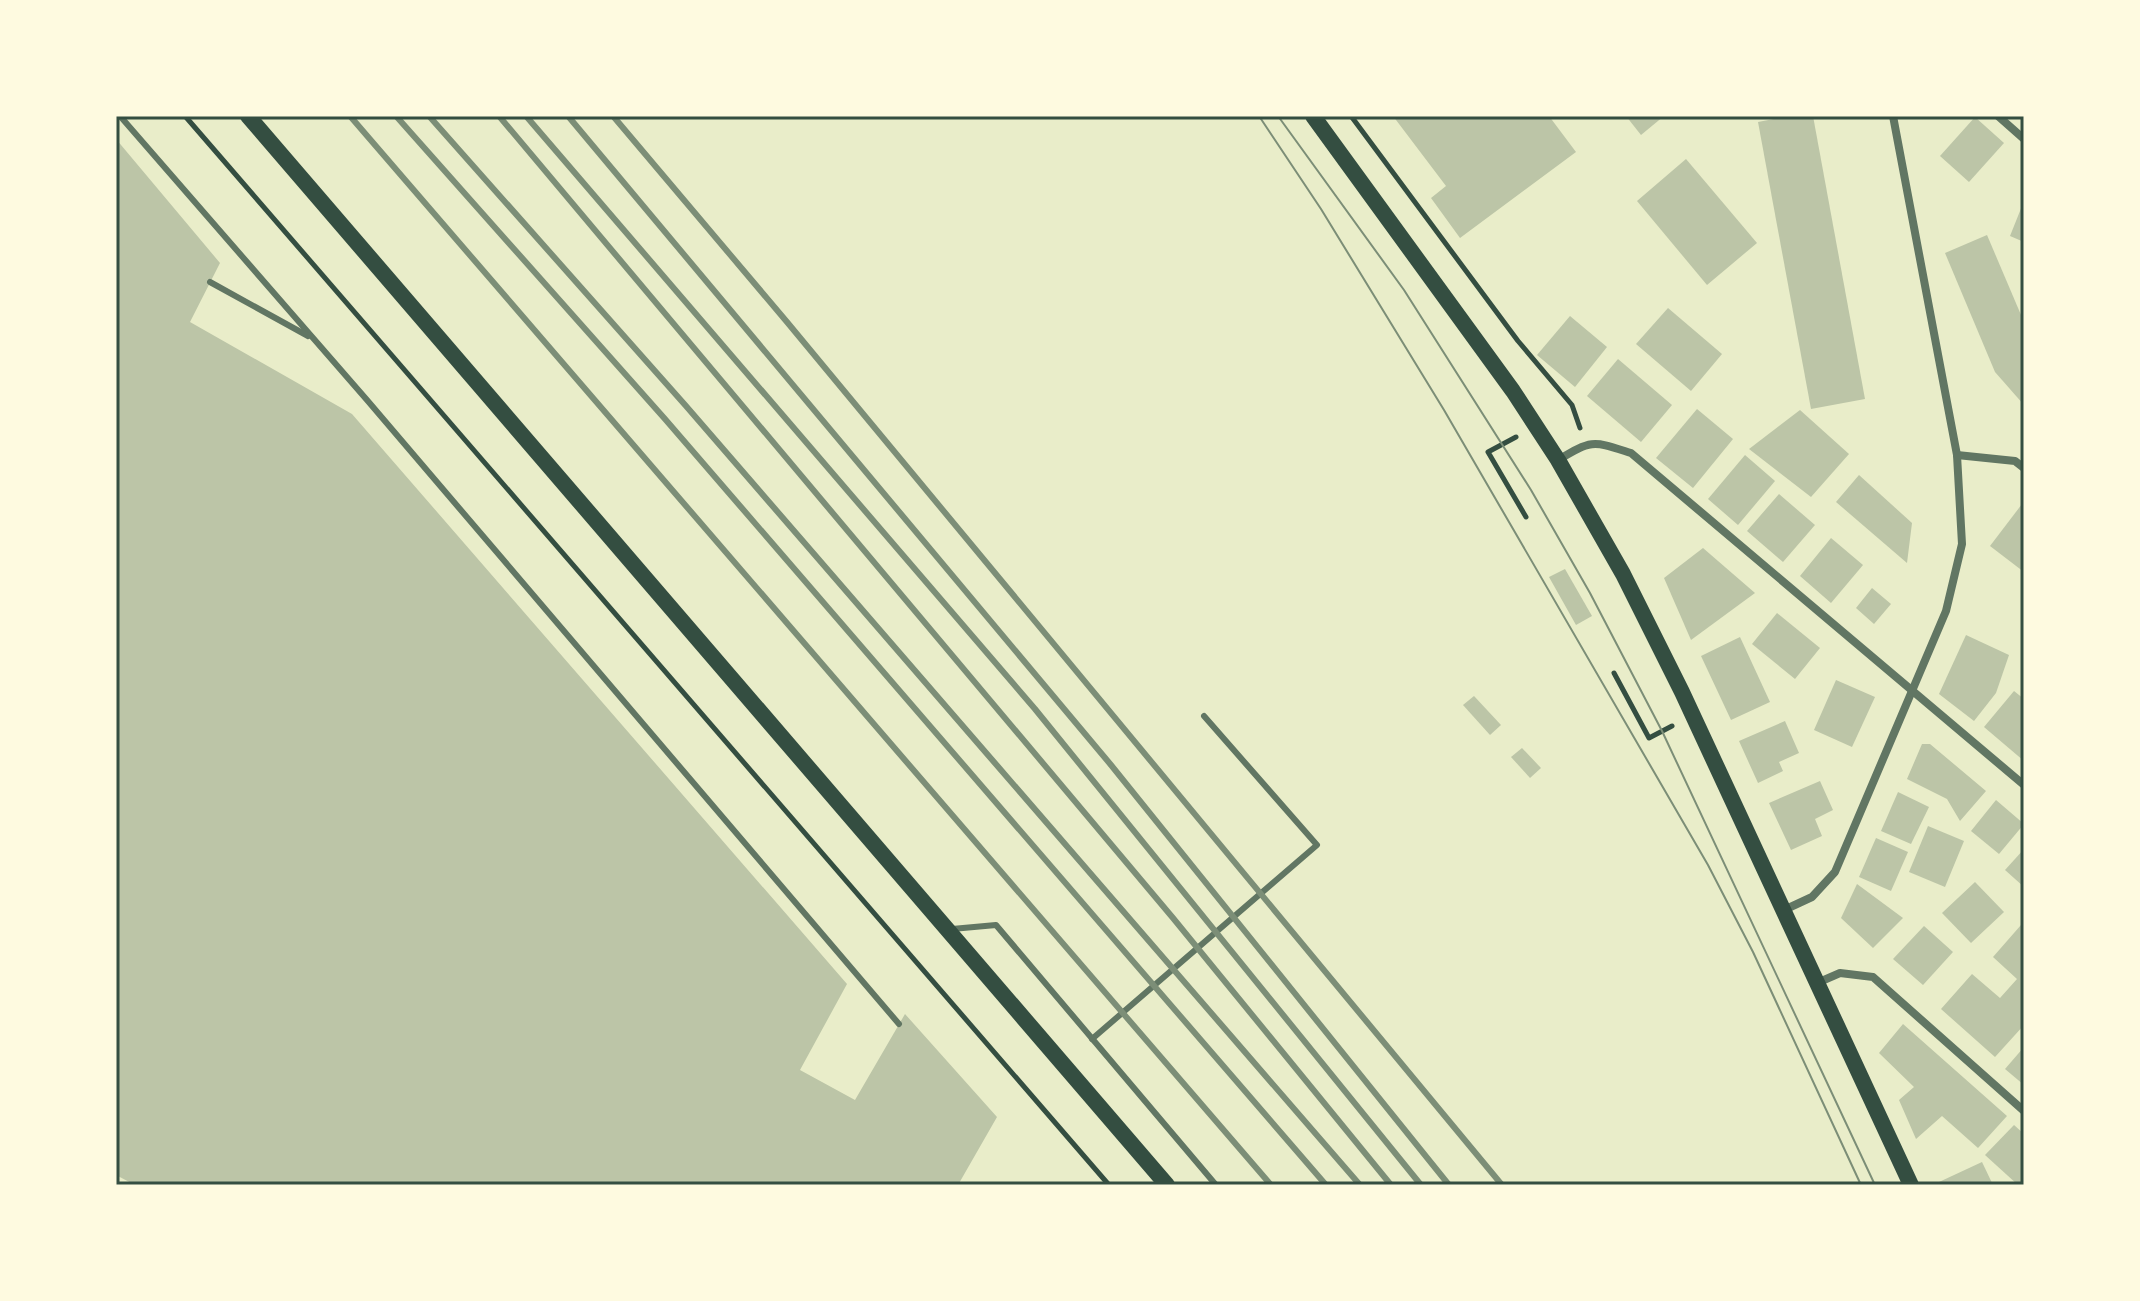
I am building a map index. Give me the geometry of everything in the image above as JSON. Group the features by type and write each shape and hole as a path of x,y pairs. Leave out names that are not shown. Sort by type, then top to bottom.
{"main road":[{"path":"248,116 1167,1185"},
{"path":"1313,116 1513,391 1558,460 1623,574 1682,692 1911,1185"}],"street":[{"path":"1783,911 1812,897 1835,872 1946,611 1962,544 1957,455 1893,116"},
{"path":"1998,116 2024,139"},
{"path":"1558,460 1586,443 1599,443 1631,453 2024,785"},
{"path":"1957,455 2015,461 2024,468"},
{"path":"1816,983 1840,973 1873,977 2024,1111"}],"lane":[{"path":"120,116 899,1024"},
{"path":"210,282 315,340"},
{"path":"1092,1039 1317,845 1204,716"},
{"path":"947,929 996,925 1216,1185"}],"path":[{"path":"185,116 1109,1185"},
{"path":"1351,116 1572,405 1586,443"},
{"path":"1513,391 1543,371"},
{"path":"1509,426 1516,437 1488,452 1526,517"},
{"path":"1614,673 1649,738 1673,725 1662,702 1682,692"}],"building":[{"path":"1393,116 1549,116 1576,152 1460,238 1431,198 1446,186"},
{"path":"1626,116 1664,116 1641,135"},
{"path":"1789,116 1813,116 1865,399 1811,409 1758,122"},
{"path":"1975,117 2004,143 1969,182 1940,156"},
{"path":"116,139 220,263 190,322 352,414 847,984 800,1070 855,1100 905,1014 997,1117 958,1185 135,1185 116,1175"},
{"path":"1686,159 1757,243 1707,285 1637,201"},
{"path":"2024,201 2024,242 2010,236"},
{"path":"1987,235 2024,322 2024,405 1995,372 1945,253"},
{"path":"1668,308 1722,354 1691,391 1636,344"},
{"path":"1570,316 1607,347 1575,387 1537,355"},
{"path":"1618,359 1672,405 1641,442 1587,396"},
{"path":"1697,409 1733,439 1693,488 1656,458"},
{"path":"1800,410 1849,454 1811,497 1749,449"},
{"path":"1745,455 1775,481 1738,525 1708,499"},
{"path":"1859,475 1912,523 1907,563 1836,502"},
{"path":"1779,494 1815,525 1783,562 1747,531"},
{"path":"2024,505 2024,572 1990,546"},
{"path":"1831,538 1863,565 1831,603 1800,576"},
{"path":"1703,548 1755,593 1691,640 1664,578"},
{"path":"1565,569 1592,616 1576,625 1549,577"},
{"path":"1872,588 1891,604 1874,624 1856,608"},
{"path":"1777,613 1820,648 1795,679 1752,644"},
{"path":"1966,635 2009,655 1996,693 1974,721 1939,694"},
{"path":"1740,637 1770,702 1731,720 1701,656"},
{"path":"1836,680 1875,697 1852,747 1814,730"},
{"path":"2014,691 2024,699 2024,761 1984,727"},
{"path":"1474,696 1501,725 1490,735 1463,705"},
{"path":"1785,721 1799,753 1779,762 1783,771 1758,783 1739,741"},
{"path":"1922,744 1930,744 1986,791 1960,821 1947,799 1907,779"},
{"path":"1522,748 1541,768 1530,778 1511,757"},
{"path":"1820,781 1833,810 1815,819 1822,836 1791,850 1769,803"},
{"path":"1898,792 1929,807 1911,844 1881,831"},
{"path":"1996,800 2024,824 1999,854 1971,831"},
{"path":"1928,826 1964,841 1945,887 1909,872"},
{"path":"1876,838 1908,852 1891,891 1859,877"},
{"path":"2024,849 2024,887 2005,870"},
{"path":"1975,882 2004,912 1971,943 1942,913"},
{"path":"1857,884 1903,918 1873,948 1841,918"},
{"path":"2021,925 2024,928 2024,1025 1995,1057 1941,1009 1972,974 2000,998 2017,979 1993,957"},
{"path":"1924,926 1953,952 1923,985 1893,959"},
{"path":"1903,1024 2007,1116 1978,1148 1942,1116 1916,1139 1899,1100 1914,1087 1879,1053"},
{"path":"2024,1047 2024,1085 2005,1069"},
{"path":"2014,1125 2024,1134 2024,1179 2018,1185 1985,1155"},
{"path":"1982,1162 1993,1185 1940,1185 1939,1182"}],"tram line":[{"path":"1259,116 1321,209 1444,410 1708,865 1753,952 1861,1185"},
{"path":"1278,116 1404,290 1531,490 1590,593 1662,731 1875,1185"}],"railway":[{"path":"350,116 1271,1185"},
{"path":"396,116 665,419 1326,1185"},
{"path":"429,116 686,406 1360,1185"},
{"path":"499,116 1173,918 1391,1185"},
{"path":"526,116 1035,709 1421,1185"},
{"path":"568,116 1111,765 1449,1185"},
{"path":"613,116 1502,1185"}]}
